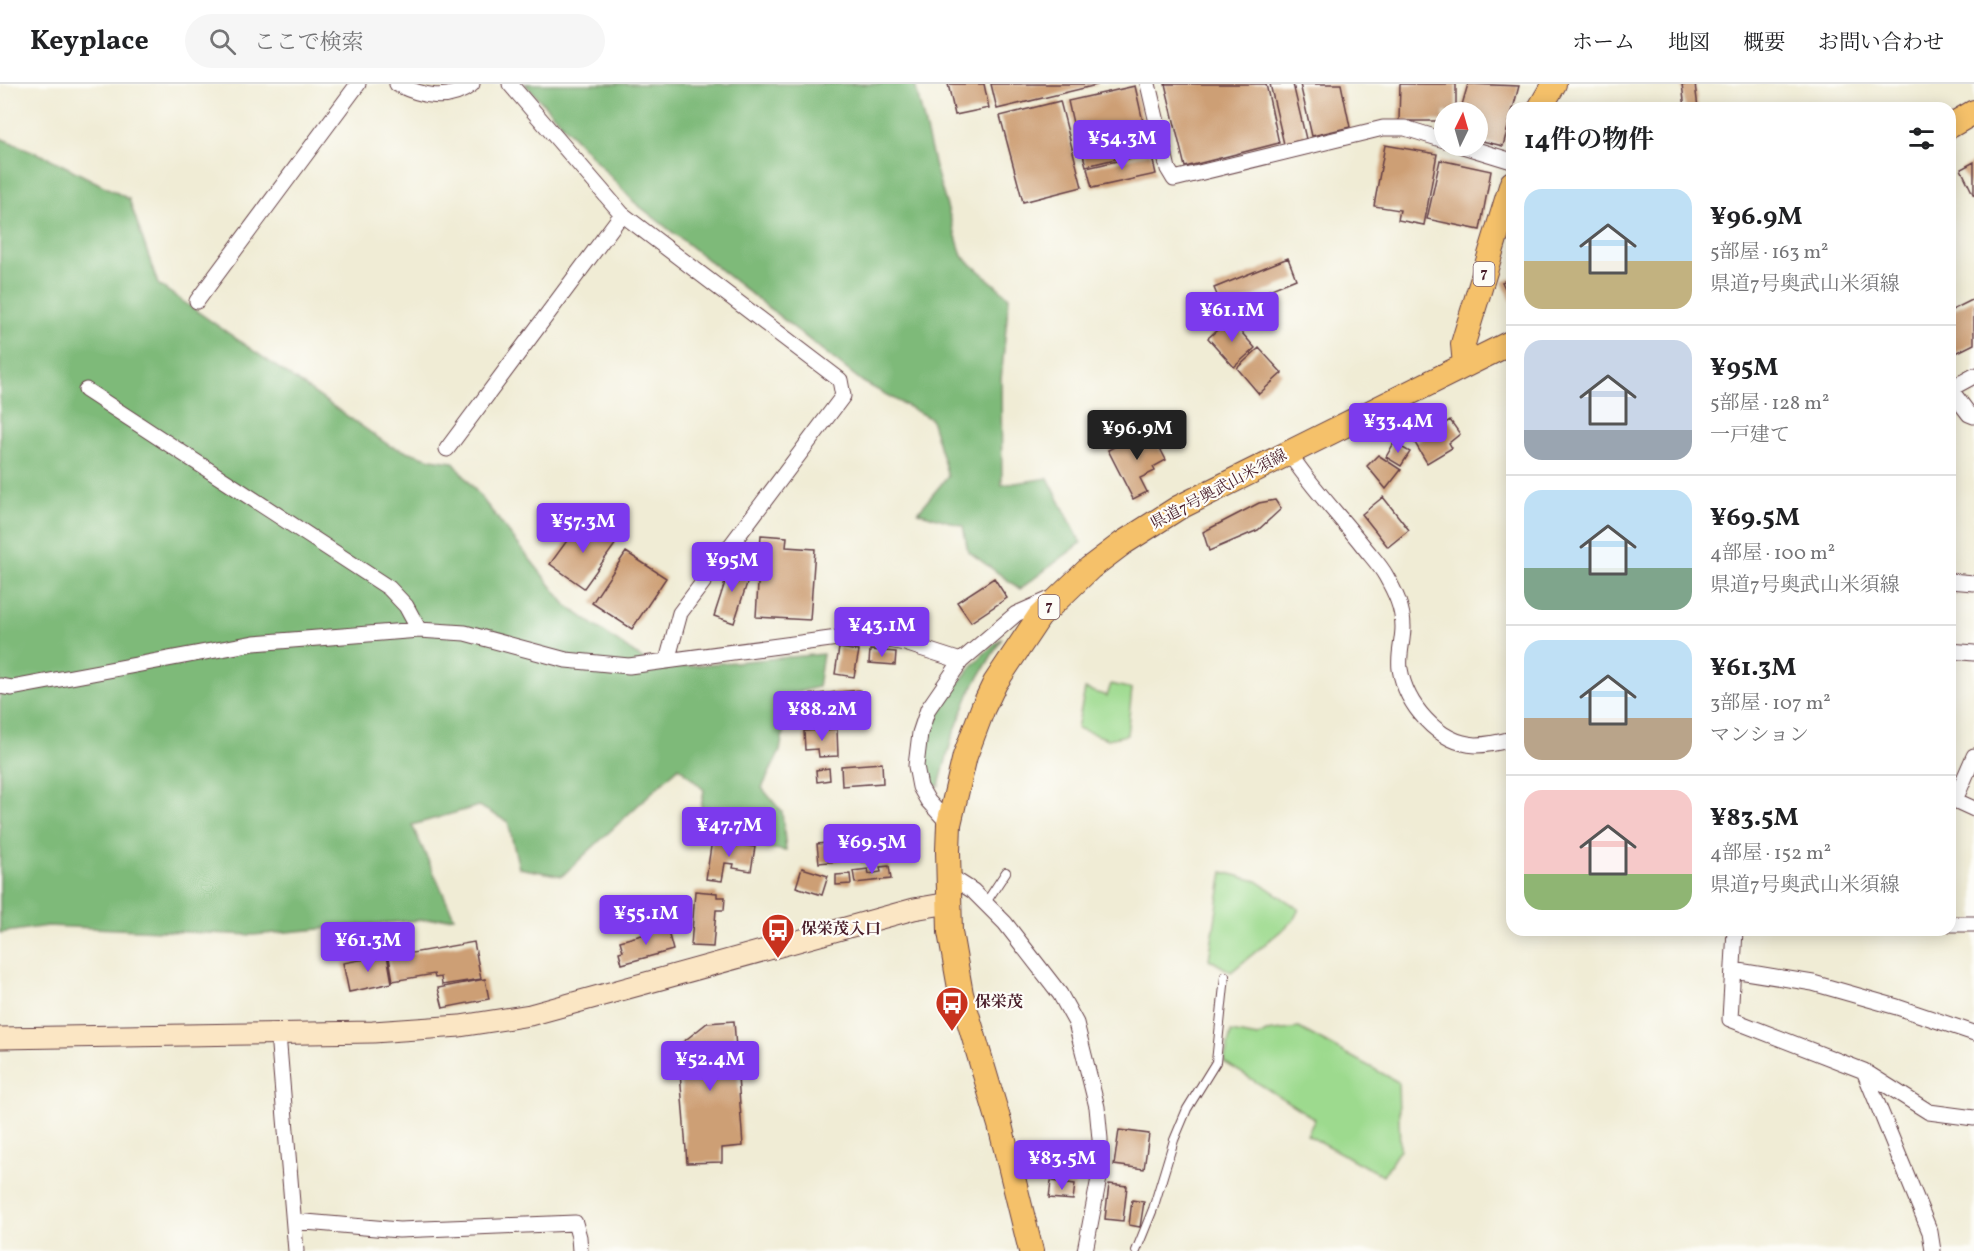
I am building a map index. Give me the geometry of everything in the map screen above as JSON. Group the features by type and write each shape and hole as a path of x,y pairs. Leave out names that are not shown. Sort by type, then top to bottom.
{"main road":[{"path":"1543,102 1554,84"},
{"path":"1956,122 1974,112"},
{"name":"7","path":"1465,365 1463,344 1506,203"},
{"name":"県道7号奥武山米須線","path":"1030,1251 1000,1125 961,994 952,947 949,903 949,824 965,756 995,683 1039,617 1090,568 1123,543 1178,508 1506,345"}],"street":[{"path":"197,301 358,84"},
{"path":"397,84 418,94 440,97 466,89 472,84"},
{"path":"510,84 622,214 840,380 843,396 680,613 667,661"},
{"path":"1148,84 1168,169 1174,179 1383,128 1405,128 1434,137"},
{"path":"1488,154 1506,159"},
{"path":"447,449 622,214"},
{"path":"1956,386 1974,376"},
{"path":"86,390 389,588 406,606 419,630"},
{"path":"1956,397 1969,414 1974,416"},
{"path":"1289,453 1304,477 1352,531 1384,573 1399,602 1403,628 1400,668 1408,693 1423,717 1437,730 1452,739 1475,745 1506,741"},
{"path":"1956,582 1974,583"},
{"path":"949,824 928,801 920,787 916,766 920,733 928,709 962,661 1016,614 1061,594"},
{"path":"0,686 12,688 254,643 419,630 465,633 566,660 629,666 860,635 904,643 962,661"},
{"path":"1956,652 1974,653"},
{"path":"1956,793 1974,756"},
{"path":"1956,800 1974,809"},
{"path":"948,876 973,891 1005,923 1060,994 1076,1023 1097,1107 1100,1139 1100,1173 1085,1251"},
{"path":"0,1038 373,1032 460,1026 530,1015 914,909 949,903"},
{"path":"1956,924 1974,924"},
{"path":"1735,936 1730,1019 1864,1071 1929,1112 1974,1118"},
{"path":"1733,970 1813,983 1897,1007 1974,1033"},
{"path":"278,1034 296,1251"},
{"path":"1864,1071 1930,1232 1933,1251"},
{"path":"294,1221 399,1230 575,1223 580,1251"}],"lane":[{"path":"985,904 1006,873"},
{"path":"1136,1251 1153,1209 1186,1109 1216,1062 1225,976"}],"green space":[{"path":"525,84 915,84 935,167 962,256 1009,297 1001,380 1002,485 1048,478 1081,543 1020,589 968,551 963,526 918,512 948,476 931,419 863,382 634,202"},
{"path":"0,138 49,158 129,199 158,284 390,446 431,459 453,462 567,606 657,669 823,654 818,687 790,694 780,751 762,788 782,812 786,851 696,835 704,790 679,767 562,876 519,868 508,822 479,806 412,825 454,917 253,935 47,926 0,933"},
{"path":"1002,638 970,692 952,738 939,786 929,785 926,765 928,744 935,723 945,703 972,666"},
{"path":"1111,684 1132,689 1127,735 1108,739 1077,728 1085,689 1107,696"},
{"path":"1223,872 1257,881 1299,909 1293,921 1231,972 1209,959"},
{"path":"1299,1028 1398,1082 1400,1149 1383,1176 1307,1135 1315,1119 1224,1062 1231,1032 1258,1037 1266,1032"}],"building":[{"path":"948,84 984,84 989,108 955,115"},
{"path":"991,84 1097,84 1097,85 997,109"},
{"path":"1165,84 1266,84 1279,143 1185,167"},
{"path":"1270,84 1293,84 1306,139 1284,144"},
{"path":"1300,84 1341,84 1350,127 1312,136"},
{"path":"1400,84 1456,84 1456,102 1434,102 1434,121 1399,121"},
{"path":"1468,84 1519,86 1515,102 1506,102 1506,135 1503,146 1488,142 1488,102 1463,102"},
{"path":"1682,84 1695,84 1697,102 1684,102"},
{"path":"1135,86 1144,126 1077,141 1068,101"},
{"path":"1060,101 1082,187 1023,202 1000,116"},
{"path":"1143,129 1148,151 1086,166 1080,143"},
{"path":"1385,145 1434,153 1434,156 1437,156 1424,225 1398,220 1400,210 1374,206"},
{"path":"1151,153 1156,174 1092,188 1087,168"},
{"path":"1440,160 1491,171 1480,230 1427,219"},
{"path":"1974,162 1974,196 1961,169"},
{"path":"1288,258 1296,279 1223,309 1214,288"},
{"path":"1974,299 1974,344 1956,353 1956,308"},
{"path":"1230,319 1255,348 1234,367 1208,338"},
{"path":"1259,348 1282,373 1259,394 1237,368"},
{"path":"1450,420 1460,434 1449,443 1452,448 1427,463 1415,443"},
{"path":"1150,429 1166,460 1153,467 1155,471 1140,478 1147,492 1133,499 1108,450"},
{"path":"1394,443 1410,452 1401,466 1386,457"},
{"path":"1378,455 1401,470 1386,489 1367,466"},
{"path":"1383,497 1409,530 1388,547 1362,514"},
{"path":"1275,500 1281,509 1258,530 1209,551 1203,532 1259,503"},
{"path":"582,520 616,543 584,588 550,564"},
{"path":"761,535 787,537 786,547 815,549 810,620 756,617"},
{"path":"626,552 666,578 632,629 592,603"},
{"path":"731,564 751,571 734,623 714,616"},
{"path":"994,578 1007,598 971,622 957,602"},
{"path":"839,648 859,651 854,677 835,674"},
{"path":"870,650 896,652 895,665 869,663"},
{"path":"860,690 863,718 809,722 806,695"},
{"path":"837,729 838,756 819,757 818,749 805,750 804,731"},
{"path":"882,763 883,783 842,786 841,766"},
{"path":"829,768 830,780 817,782 816,770"},
{"path":"880,836 882,854 869,856 870,861 862,862 861,857 857,857 855,839"},
{"path":"712,840 755,847 751,871 733,868 734,864 725,863 722,881 706,879"},
{"path":"847,841 849,860 819,863 817,844"},
{"path":"889,866 891,879 855,883 853,871 868,869 869,874 881,872 880,867"},
{"path":"802,868 828,876 822,895 796,887"},
{"path":"850,874 851,884 836,885 836,875"},
{"path":"695,891 717,893 717,897 725,897 724,910 716,910 713,947 691,946"},
{"path":"667,928 673,950 622,964 619,952 623,951 620,941"},
{"path":"474,942 481,979 442,985 441,977 435,978 434,974 393,981 389,957"},
{"path":"387,955 392,983 349,992 343,963"},
{"path":"485,979 489,999 443,1008 438,988"},
{"path":"734,1021 743,1146 722,1148 722,1162 687,1163 678,1046 707,1023"},
{"path":"1119,1130 1149,1134 1144,1169 1114,1165"},
{"path":"1051,1181 1075,1184 1073,1200 1049,1198"},
{"path":"1109,1184 1127,1186 1123,1221 1105,1219"},
{"path":"1132,1200 1144,1202 1140,1227 1129,1225"}],"place":[{"name":"保栄茂入口","path":"778,959"},
{"name":"保栄茂","path":"952,1032"}]}
